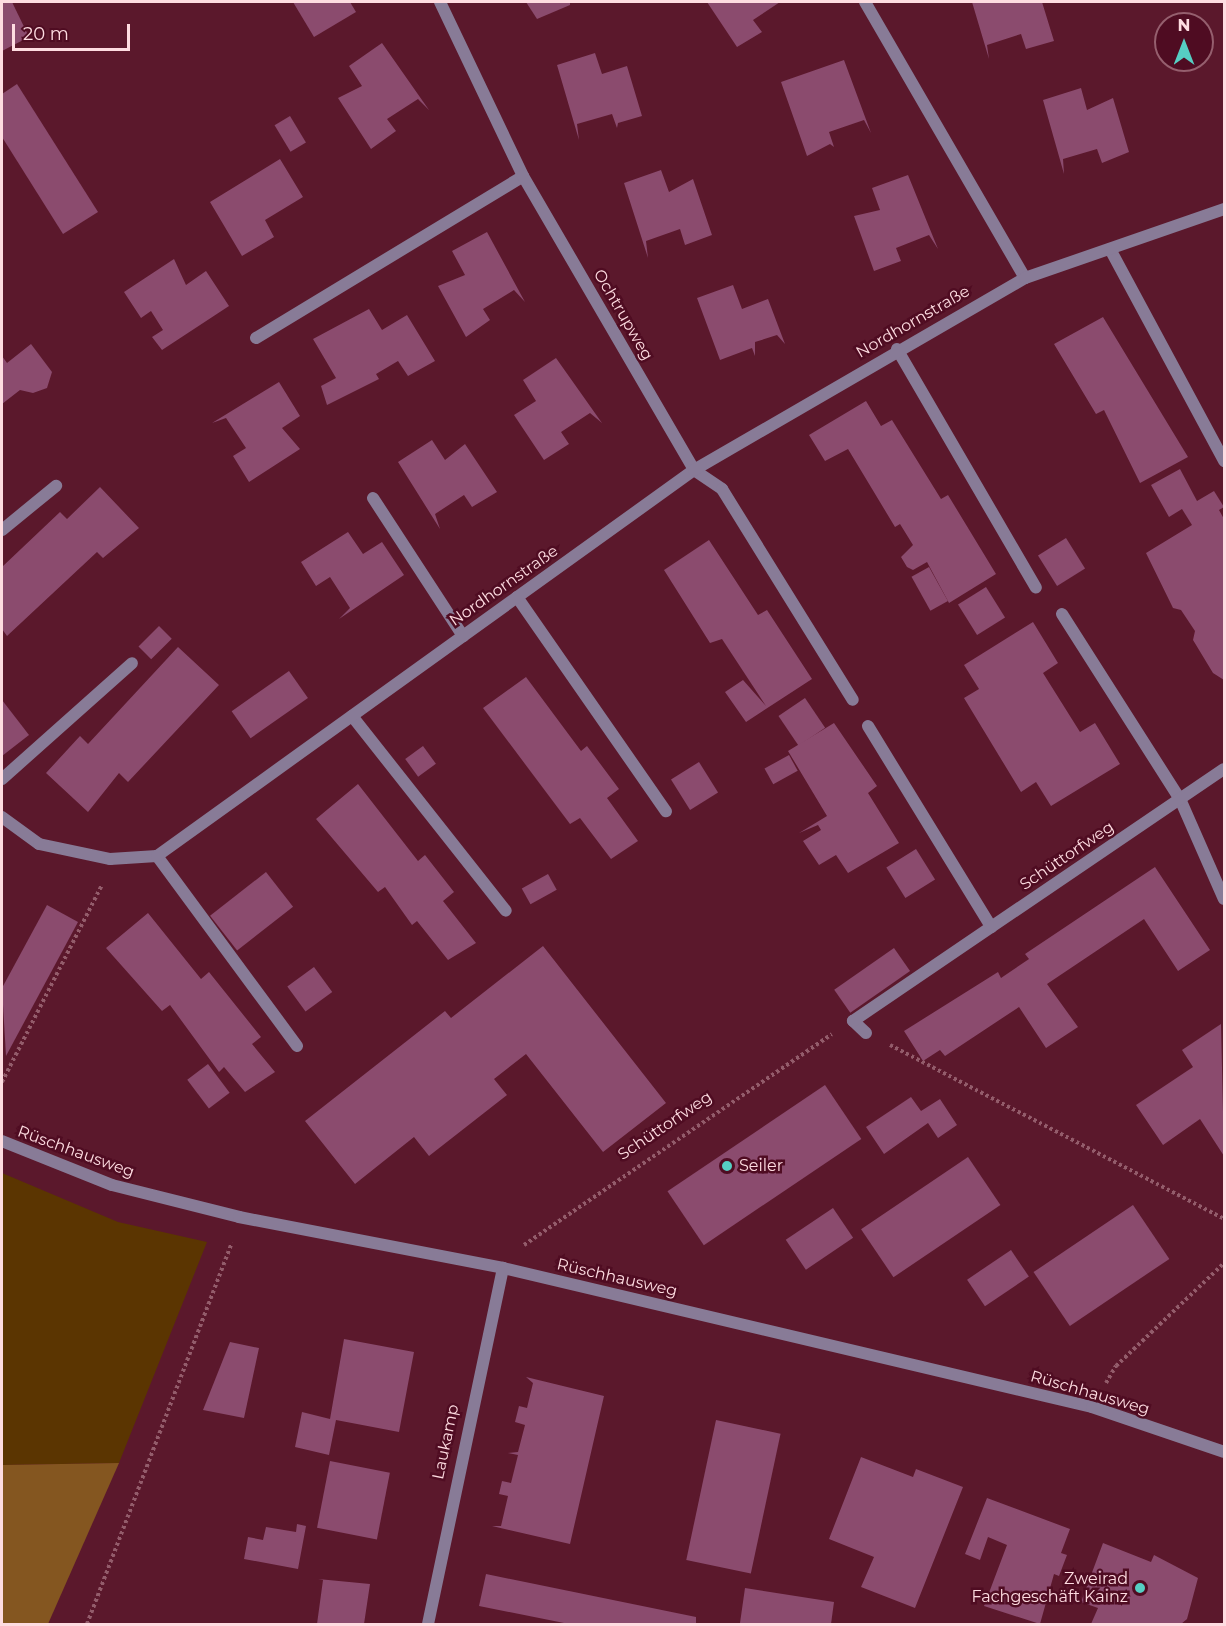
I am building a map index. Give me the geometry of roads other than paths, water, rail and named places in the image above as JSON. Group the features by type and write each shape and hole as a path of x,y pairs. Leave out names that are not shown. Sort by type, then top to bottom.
{"street":[{"name":"Ochtrupweg","path":"440,2 523,176 694,470"},
{"path":"865,2 1025,278"},
{"path":"256,338 523,176"},
{"name":"Nordhornstraße","path":"157,856 694,470 897,349 1025,278 1224,209"},
{"path":"1110,249 1224,461"},
{"path":"897,349 1036,588"},
{"path":"694,470 722,489 853,700"},
{"path":"2,530 56,486"},
{"path":"374,498 463,636"},
{"path":"517,597 666,811"},
{"path":"1062,614 1180,799 1224,899"},
{"path":"2,779 132,663"},
{"path":"352,716 506,912"},
{"path":"868,726 992,927"},
{"name":"Schüttorfweg","path":"866,1033 853,1021 1224,769"},
{"path":"2,817 39,844 110,859 157,856 297,1047"},
{"name":"Rüschhausweg","path":"2,1141 112,1185 503,1268 1092,1407 1224,1452"},
{"name":"Laukamp","path":"428,1624 503,1268"}],"place":[{"name":"Seiler","path":"727,1166"},
{"name":"Zweirad Fachgeschäft Kainz","path":"1140,1588"}]}
